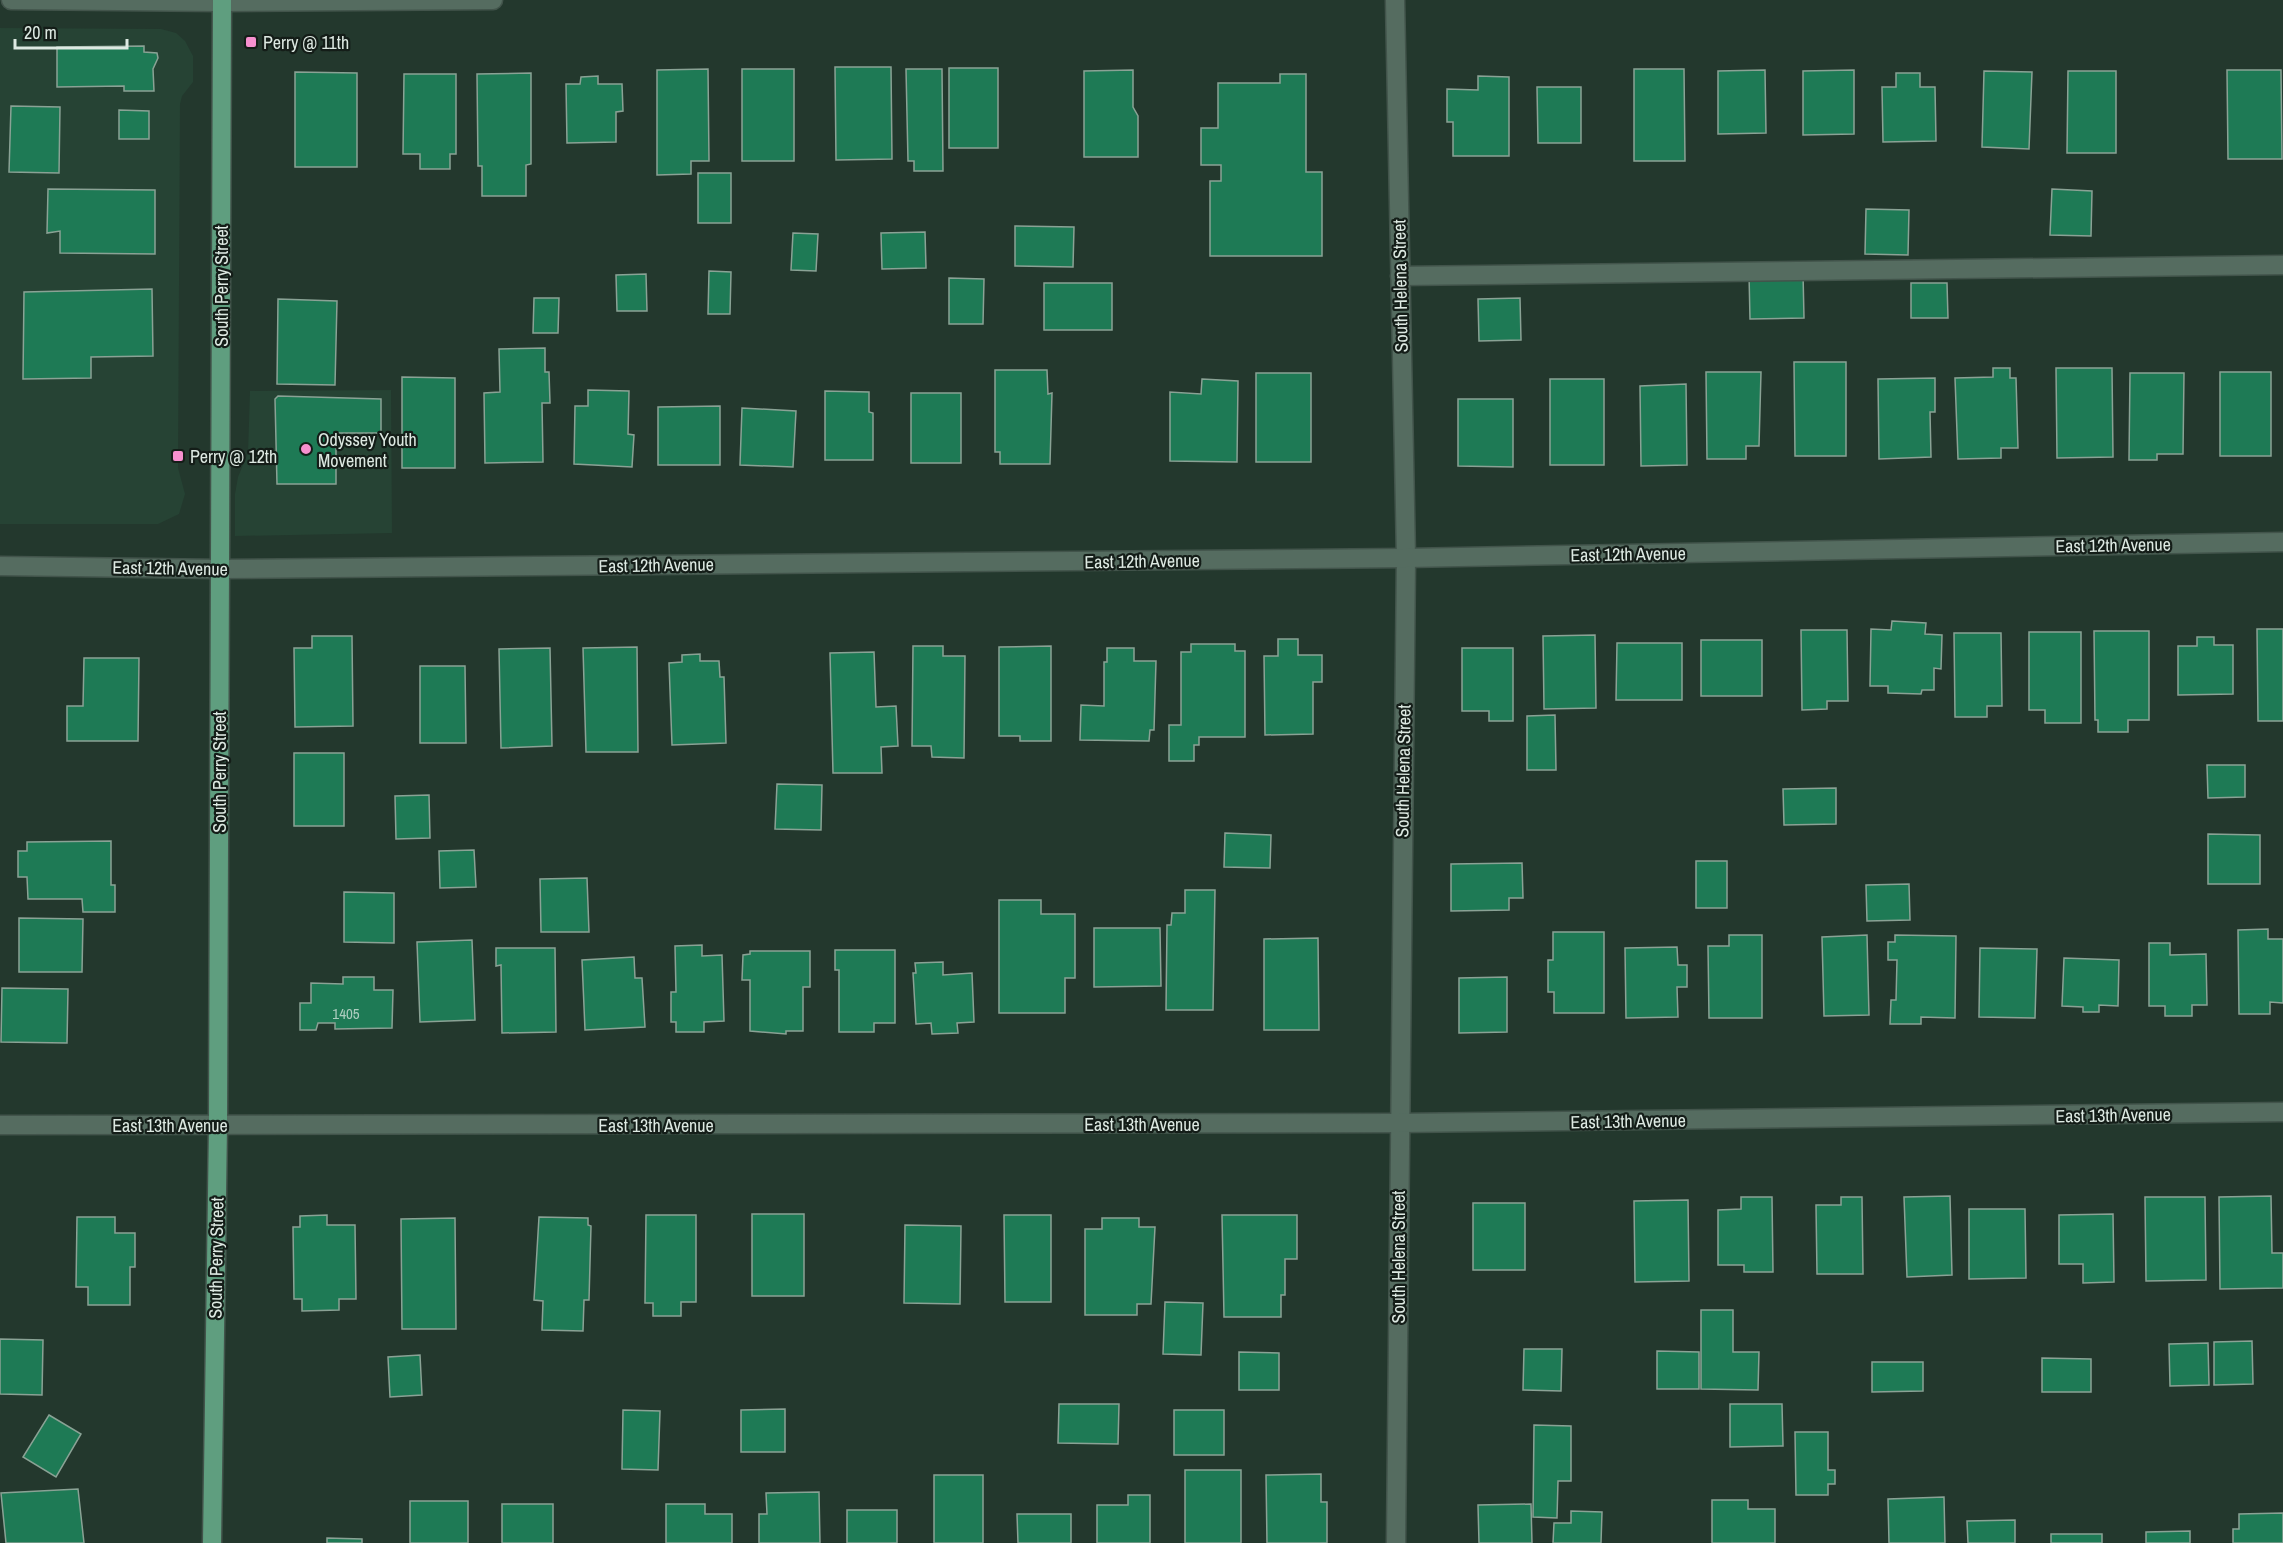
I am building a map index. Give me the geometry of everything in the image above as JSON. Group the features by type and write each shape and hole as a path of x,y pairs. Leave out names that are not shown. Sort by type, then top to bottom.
{"main road":[{"name":"South Perry Street","path":"212,1543 218,1125 222,1"}],"street":[{"path":"11,0 493,0"},
{"name":"South Helena Street","path":"1395,0 1406,558 1396,1543"},
{"path":"1400,276 2283,265"},
{"name":"East 12th Avenue","path":"0,566 220,569 1406,558 2283,542"},
{"name":"East 13th Avenue","path":"0,1125 1399,1124 2283,1112"}],"shaded area":[{"path":"0,28 161,29 176,33 185,41 193,56 193,82 182,96 180,104 178,468 185,494 179,514 158,524 0,524"},
{"path":"391,390 392,533 235,536 235,494 238,477 248,453 250,391"}],"building":[{"path":"144,46 144,52 157,53 158,58 153,69 154,91 124,91 124,86 57,87 57,47"},
{"path":"835,67 891,67 892,159 836,160"},
{"path":"949,68 998,68 998,148 949,148"},
{"path":"708,69 709,161 691,161 691,174 657,175 657,70"},
{"path":"742,69 794,69 794,161 742,161"},
{"path":"906,69 942,69 943,171 914,171 914,161 908,161"},
{"path":"1634,69 1684,69 1685,161 1634,161"},
{"path":"1133,70 1133,107 1138,116 1138,157 1084,157 1084,71"},
{"path":"1765,70 1766,133 1718,134 1718,71"},
{"path":"1854,70 1854,134 1803,135 1803,71"},
{"path":"2227,70 2281,70 2282,159 2228,159"},
{"path":"1984,71 2032,72 2029,149 1982,147"},
{"path":"2068,71 2116,71 2116,153 2067,153"},
{"path":"295,72 357,73 357,167 295,167"},
{"path":"531,73 531,164 526,165 526,196 482,196 482,166 478,166 477,74"},
{"path":"1896,73 1920,73 1920,87 1935,87 1936,141 1883,142 1882,87 1896,87"},
{"path":"404,74 456,74 456,154 450,154 450,169 420,169 420,154 403,154"},
{"path":"1280,74 1306,74 1306,172 1322,172 1322,256 1210,256 1210,181 1221,181 1221,165 1201,165 1201,128 1218,128 1218,83 1280,83"},
{"path":"598,76 598,84 622,84 623,111 616,112 616,142 567,143 566,84 580,84 581,77"},
{"path":"1478,76 1509,77 1509,156 1453,156 1453,122 1447,122 1447,89 1478,90"},
{"path":"1537,87 1581,87 1581,143 1538,143"},
{"path":"11,106 60,107 59,173 9,172"},
{"path":"119,110 149,111 149,139 119,139"},
{"path":"698,173 731,173 731,223 698,223"},
{"path":"48,189 155,190 155,254 60,253 60,231 47,233"},
{"path":"2052,189 2092,191 2091,236 2050,235"},
{"path":"1866,209 1909,210 1908,255 1865,254"},
{"path":"1015,226 1074,227 1073,267 1015,266"},
{"path":"925,232 926,268 882,269 881,233"},
{"path":"793,233 818,234 816,271 791,270"},
{"path":"709,271 731,272 730,314 708,314"},
{"path":"1803,273 1804,318 1750,319 1749,274"},
{"path":"646,274 647,311 617,311 616,275"},
{"path":"949,278 984,279 983,324 949,324"},
{"path":"1044,283 1112,283 1112,330 1044,330"},
{"path":"1911,283 1947,283 1948,318 1911,318"},
{"path":"152,289 153,356 91,357 91,378 23,379 24,292"},
{"path":"534,298 559,298 558,333 533,333"},
{"path":"1520,298 1521,340 1479,341 1478,299"},
{"path":"278,299 337,301 335,385 277,384"},
{"path":"545,348 545,372 549,372 550,403 542,403 543,462 485,463 484,393 500,392 499,349"},
{"path":"1794,362 1846,362 1846,456 1795,456"},
{"path":"1993,368 2010,368 2010,378 2016,378 2018,448 2001,448 2001,458 1958,459 1955,378 1993,377"},
{"path":"2056,368 2112,368 2113,457 2057,458"},
{"path":"995,370 1047,370 1048,394 1052,393 1050,464 1000,464 1000,452 995,452"},
{"path":"1706,372 1761,372 1759,446 1746,446 1746,459 1707,459"},
{"path":"2220,372 2271,372 2271,456 2220,456"},
{"path":"1256,373 1311,373 1311,462 1256,462"},
{"path":"2130,373 2184,373 2183,454 2157,454 2157,460 2129,460"},
{"path":"402,377 455,378 455,468 402,468"},
{"path":"1935,378 1935,412 1930,412 1931,457 1879,459 1878,379"},
{"path":"1202,379 1238,381 1237,462 1170,461 1170,392 1201,394"},
{"path":"1550,379 1604,379 1604,465 1550,465"},
{"path":"1686,384 1687,465 1641,466 1640,386"},
{"path":"588,390 629,391 628,434 634,435 632,467 574,464 575,406 588,406"},
{"path":"825,391 869,392 869,412 873,413 873,460 825,460"},
{"path":"911,393 961,393 961,463 911,463"},
{"name":"Odyssey Youth Movement","path":"278,396 381,399 381,433 336,433 336,484 277,484 275,399"},
{"path":"1458,399 1513,399 1513,467 1458,466"},
{"path":"720,406 720,465 658,465 658,407"},
{"path":"742,408 796,411 793,467 740,465"},
{"path":"1892,621 1926,623 1925,634 1942,635 1941,669 1934,668 1934,690 1922,690 1921,694 1888,693 1888,686 1870,686 1871,629 1891,630"},
{"path":"2257,629 2283,629 2283,721 2258,721"},
{"path":"1801,630 1847,630 1848,701 1827,701 1827,709 1802,710"},
{"path":"2094,631 2149,631 2149,720 2128,720 2128,732 2098,732 2098,720 2095,720"},
{"path":"2029,632 2081,632 2081,723 2045,723 2045,710 2029,710"},
{"path":"1954,633 2001,633 2002,706 1987,706 1987,717 1955,717"},
{"path":"1595,635 1596,708 1544,709 1543,636"},
{"path":"312,636 352,636 353,726 295,727 294,648 312,648"},
{"path":"2197,637 2214,637 2214,645 2233,645 2233,694 2178,695 2178,646 2197,646"},
{"path":"1278,639 1298,639 1298,655 1322,655 1322,682 1313,682 1313,734 1265,735 1264,656 1278,656"},
{"path":"1701,640 1762,640 1762,696 1701,696"},
{"path":"1617,643 1682,643 1682,700 1616,700"},
{"path":"1191,644 1235,644 1235,651 1245,651 1245,737 1199,737 1199,745 1194,745 1194,761 1169,761 1169,725 1181,725 1181,652 1191,652"},
{"path":"913,646 943,646 943,656 965,656 964,758 932,757 931,746 912,746"},
{"path":"1051,646 1051,741 1020,741 1020,736 999,736 999,647"},
{"path":"637,647 638,752 586,752 583,648"},
{"path":"550,648 552,746 501,748 499,649"},
{"path":"1107,648 1134,648 1134,661 1156,661 1154,730 1150,730 1149,741 1080,740 1081,705 1104,706 1104,662 1107,662"},
{"path":"1462,648 1513,648 1513,721 1489,721 1489,711 1462,711"},
{"path":"874,652 876,707 896,706 898,746 881,747 882,773 833,773 830,653"},
{"path":"700,654 700,661 719,661 720,677 724,677 726,743 672,745 669,663 682,662 682,655"},
{"path":"84,658 139,658 138,741 67,741 67,706 83,706"},
{"path":"420,666 465,666 466,743 420,743"},
{"path":"1555,715 1556,770 1527,770 1527,716"},
{"path":"294,753 344,753 344,826 294,826"},
{"path":"2207,765 2245,765 2245,797 2208,798"},
{"path":"777,784 822,785 821,830 775,829"},
{"path":"1836,788 1836,824 1784,825 1783,789"},
{"path":"429,795 430,838 396,839 395,796"},
{"path":"1225,833 1271,835 1270,868 1224,867"},
{"path":"2208,834 2260,835 2260,884 2208,884"},
{"path":"111,841 111,885 115,885 115,912 83,912 82,899 28,899 27,877 18,877 18,851 27,851 27,842"},
{"path":"474,850 476,887 440,888 439,851"},
{"path":"1696,861 1727,861 1727,908 1696,908"},
{"path":"1522,863 1523,898 1509,898 1509,910 1451,911 1451,864"},
{"path":"587,878 589,932 541,932 540,879"},
{"path":"1909,884 1910,920 1867,921 1866,885"},
{"path":"1185,890 1215,890 1213,1010 1166,1010 1167,925 1171,925 1172,913 1185,913"},
{"path":"344,892 394,893 394,943 344,942"},
{"path":"999,900 1041,900 1041,914 1075,914 1075,978 1065,978 1065,1013 999,1013"},
{"path":"19,918 83,919 82,972 19,972"},
{"path":"1094,928 1160,928 1161,986 1094,987"},
{"path":"2268,929 2268,939 2283,939 2283,1003 2270,1002 2270,1014 2239,1014 2238,930"},
{"path":"1553,932 1604,932 1604,1013 1554,1013 1554,992 1548,992 1548,960 1553,960"},
{"path":"1729,935 1762,935 1762,1018 1709,1018 1708,946 1729,946"},
{"path":"1867,935 1869,1015 1824,1016 1822,937"},
{"path":"1895,935 1956,936 1955,1018 1921,1017 1921,1024 1890,1024 1891,1000 1896,1000 1897,960 1888,960 1888,942 1895,942"},
{"path":"1318,938 1319,1030 1264,1030 1264,939"},
{"path":"472,940 475,1020 420,1022 417,942"},
{"path":"2149,943 2170,943 2170,955 2206,954 2207,1005 2192,1005 2192,1016 2165,1016 2165,1006 2149,1006"},
{"path":"702,945 702,956 722,955 724,1021 704,1022 704,1032 676,1032 676,1022 671,1022 671,992 676,992 675,946"},
{"path":"1677,947 1678,965 1687,965 1687,987 1677,987 1678,1017 1626,1018 1625,948"},
{"path":"496,948 555,948 556,1032 502,1033 501,965 496,966"},
{"path":"1980,948 2037,949 2035,1018 1979,1017"},
{"path":"835,950 895,950 895,1023 874,1023 874,1032 839,1032 839,970 835,970"},
{"path":"750,951 810,951 810,987 803,987 803,1031 786,1031 786,1034 750,1031 750,980 742,980 743,955 750,954"},
{"path":"634,957 635,978 642,978 645,1027 585,1030 582,960"},
{"path":"2064,958 2119,960 2118,1006 2099,1005 2099,1012 2083,1012 2083,1007 2062,1006"},
{"path":"943,962 943,975 972,973 974,1022 957,1023 958,1033 932,1034 931,1023 916,1024 913,973 916,973 915,963"},
{"path":"343,977 374,977 374,990 393,990 392,1028 335,1029 335,1023 318,1023 316,1030 300,1030 300,1003 311,1003 311,983 343,984"},
{"path":"1507,977 1507,1032 1459,1033 1459,978"},
{"path":"2,988 68,989 67,1043 1,1042"},
{"path":"1950,1196 1952,1275 1907,1277 1904,1197"},
{"path":"2271,1196 2272,1253 2283,1253 2283,1288 2220,1289 2219,1197"},
{"path":"1741,1197 1772,1197 1773,1272 1744,1272 1744,1265 1718,1265 1718,1210 1741,1209"},
{"path":"1841,1197 1862,1197 1863,1274 1817,1274 1816,1205 1841,1205"},
{"path":"2145,1197 2205,1197 2206,1280 2146,1281"},
{"path":"1688,1200 1689,1281 1635,1282 1634,1201"},
{"path":"1473,1203 1525,1203 1525,1270 1473,1270"},
{"path":"1969,1209 2025,1209 2026,1278 1969,1279"},
{"path":"752,1214 804,1214 804,1296 752,1296"},
{"path":"2113,1214 2114,1282 2083,1283 2083,1264 2059,1264 2059,1215"},
{"path":"327,1215 327,1225 355,1225 356,1299 339,1299 339,1310 302,1311 302,1299 294,1299 293,1227 300,1227 300,1216"},
{"path":"646,1215 696,1215 696,1302 681,1302 681,1316 653,1316 653,1303 645,1303"},
{"path":"1004,1215 1051,1215 1051,1302 1005,1302"},
{"path":"1222,1215 1297,1215 1297,1259 1285,1259 1285,1295 1281,1295 1281,1317 1224,1317"},
{"path":"77,1217 115,1217 115,1233 135,1233 135,1267 130,1267 130,1305 88,1305 88,1287 76,1287"},
{"path":"539,1217 588,1218 588,1225 591,1226 589,1300 584,1300 583,1331 542,1330 543,1301 534,1300"},
{"path":"455,1218 456,1329 402,1329 401,1219"},
{"path":"1102,1218 1139,1218 1139,1227 1155,1227 1151,1304 1137,1304 1137,1315 1085,1315 1085,1229 1102,1229"},
{"path":"905,1225 961,1226 960,1304 904,1303"},
{"path":"1165,1302 1203,1303 1201,1355 1163,1354"},
{"path":"1701,1310 1733,1310 1733,1352 1759,1352 1758,1390 1701,1389"},
{"path":"0,1339 43,1340 42,1395 0,1394"},
{"path":"2252,1341 2253,1384 2214,1385 2214,1342"},
{"path":"2208,1343 2209,1385 2170,1386 2169,1344"},
{"path":"1524,1349 1562,1349 1561,1391 1523,1390"},
{"path":"1657,1351 1699,1352 1699,1389 1657,1389"},
{"path":"1239,1352 1279,1353 1279,1390 1239,1390"},
{"path":"420,1355 422,1395 390,1397 388,1357"},
{"path":"2042,1358 2091,1359 2091,1392 2042,1392"},
{"path":"1872,1362 1923,1362 1923,1391 1872,1392"},
{"path":"1059,1404 1119,1404 1118,1444 1058,1443"},
{"path":"1730,1404 1782,1404 1783,1446 1730,1447"},
{"path":"785,1409 785,1452 741,1452 741,1410"},
{"path":"623,1410 660,1411 658,1470 622,1469"},
{"path":"1174,1410 1224,1410 1224,1455 1174,1455"},
{"path":"49,1415 81,1434 56,1477 23,1457"},
{"path":"1534,1425 1571,1426 1571,1481 1558,1481 1557,1518 1533,1517"},
{"path":"1795,1432 1828,1432 1828,1470 1835,1470 1835,1484 1828,1484 1828,1495 1796,1495"},
{"path":"1185,1470 1241,1470 1241,1543 1185,1543"},
{"path":"1321,1474 1321,1502 1327,1502 1327,1543 1267,1543 1266,1475"},
{"path":"934,1475 983,1475 983,1543 934,1543"},
{"path":"78,1489 84,1543 6,1543 1,1493"},
{"path":"819,1492 820,1543 759,1543 759,1514 767,1514 766,1493"},
{"path":"1128,1495 1150,1495 1150,1543 1097,1543 1097,1505 1128,1505"},
{"path":"1944,1497 1945,1543 1889,1543 1888,1499"},
{"path":"1712,1500 1748,1500 1748,1509 1775,1509 1775,1543 1712,1543"},
{"path":"410,1501 468,1501 468,1543 410,1543"},
{"path":"502,1504 553,1504 553,1543 502,1543"},
{"path":"666,1504 705,1504 705,1514 732,1514 732,1543 666,1543"},
{"path":"1531,1504 1532,1543 1479,1543 1478,1505"},
{"path":"847,1510 897,1510 897,1543 847,1543"},
{"path":"1571,1511 1602,1512 1601,1543 1553,1543 1554,1523 1571,1523"},
{"path":"2283,1513 2283,1543 2233,1543 2233,1529 2239,1529 2239,1514"},
{"path":"1017,1514 1071,1514 1071,1543 1018,1543"},
{"path":"2015,1520 2015,1543 1968,1543 1967,1521"},
{"path":"2190,1531 2190,1543 2146,1543 2146,1532"},
{"path":"2051,1534 2102,1534 2102,1543 2051,1543"},
{"path":"327,1538 362,1539 362,1543 327,1543"}],"place":[{"name":"Perry @ 11th","path":"251,42"},
{"name":"Odyssey Youth Movement","path":"306,449"},
{"name":"Perry @ 12th","path":"178,456"}]}
